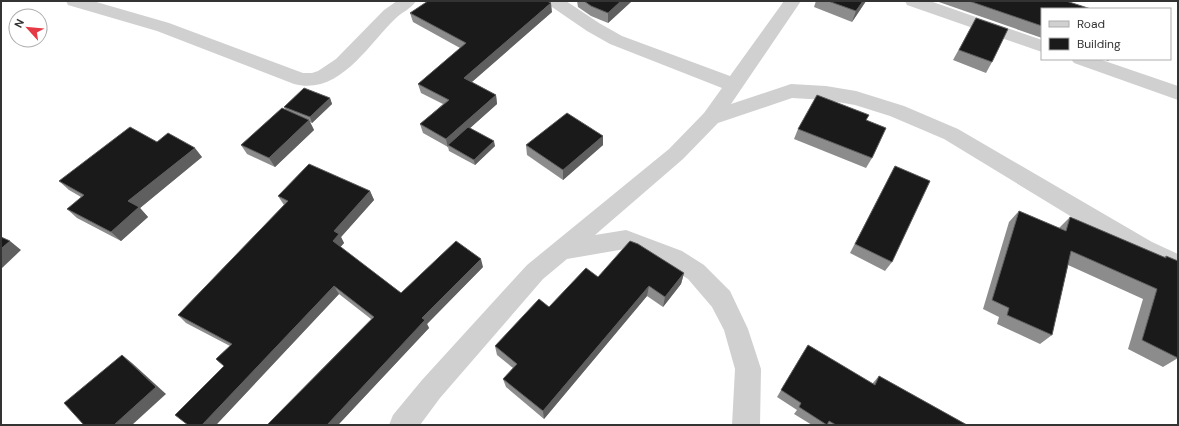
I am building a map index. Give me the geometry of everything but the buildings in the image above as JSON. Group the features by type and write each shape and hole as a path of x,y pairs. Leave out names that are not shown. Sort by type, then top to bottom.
{"street":[{"path":"74,1 163,27 301,79 313,80 325,76 342,63 390,14 408,1"},
{"path":"555,1 593,27 616,40 734,85"},
{"path":"403,425 431,389 535,272 676,154 711,118 793,1"},
{"path":"913,1 1041,46"},
{"path":"1083,60 1178,93"},
{"path":"711,118 791,91 826,93 856,98 890,108 951,134 1144,249 1178,265"},
{"path":"562,250 626,239 674,258 696,272 721,299 736,329 748,370 746,425"}]}
